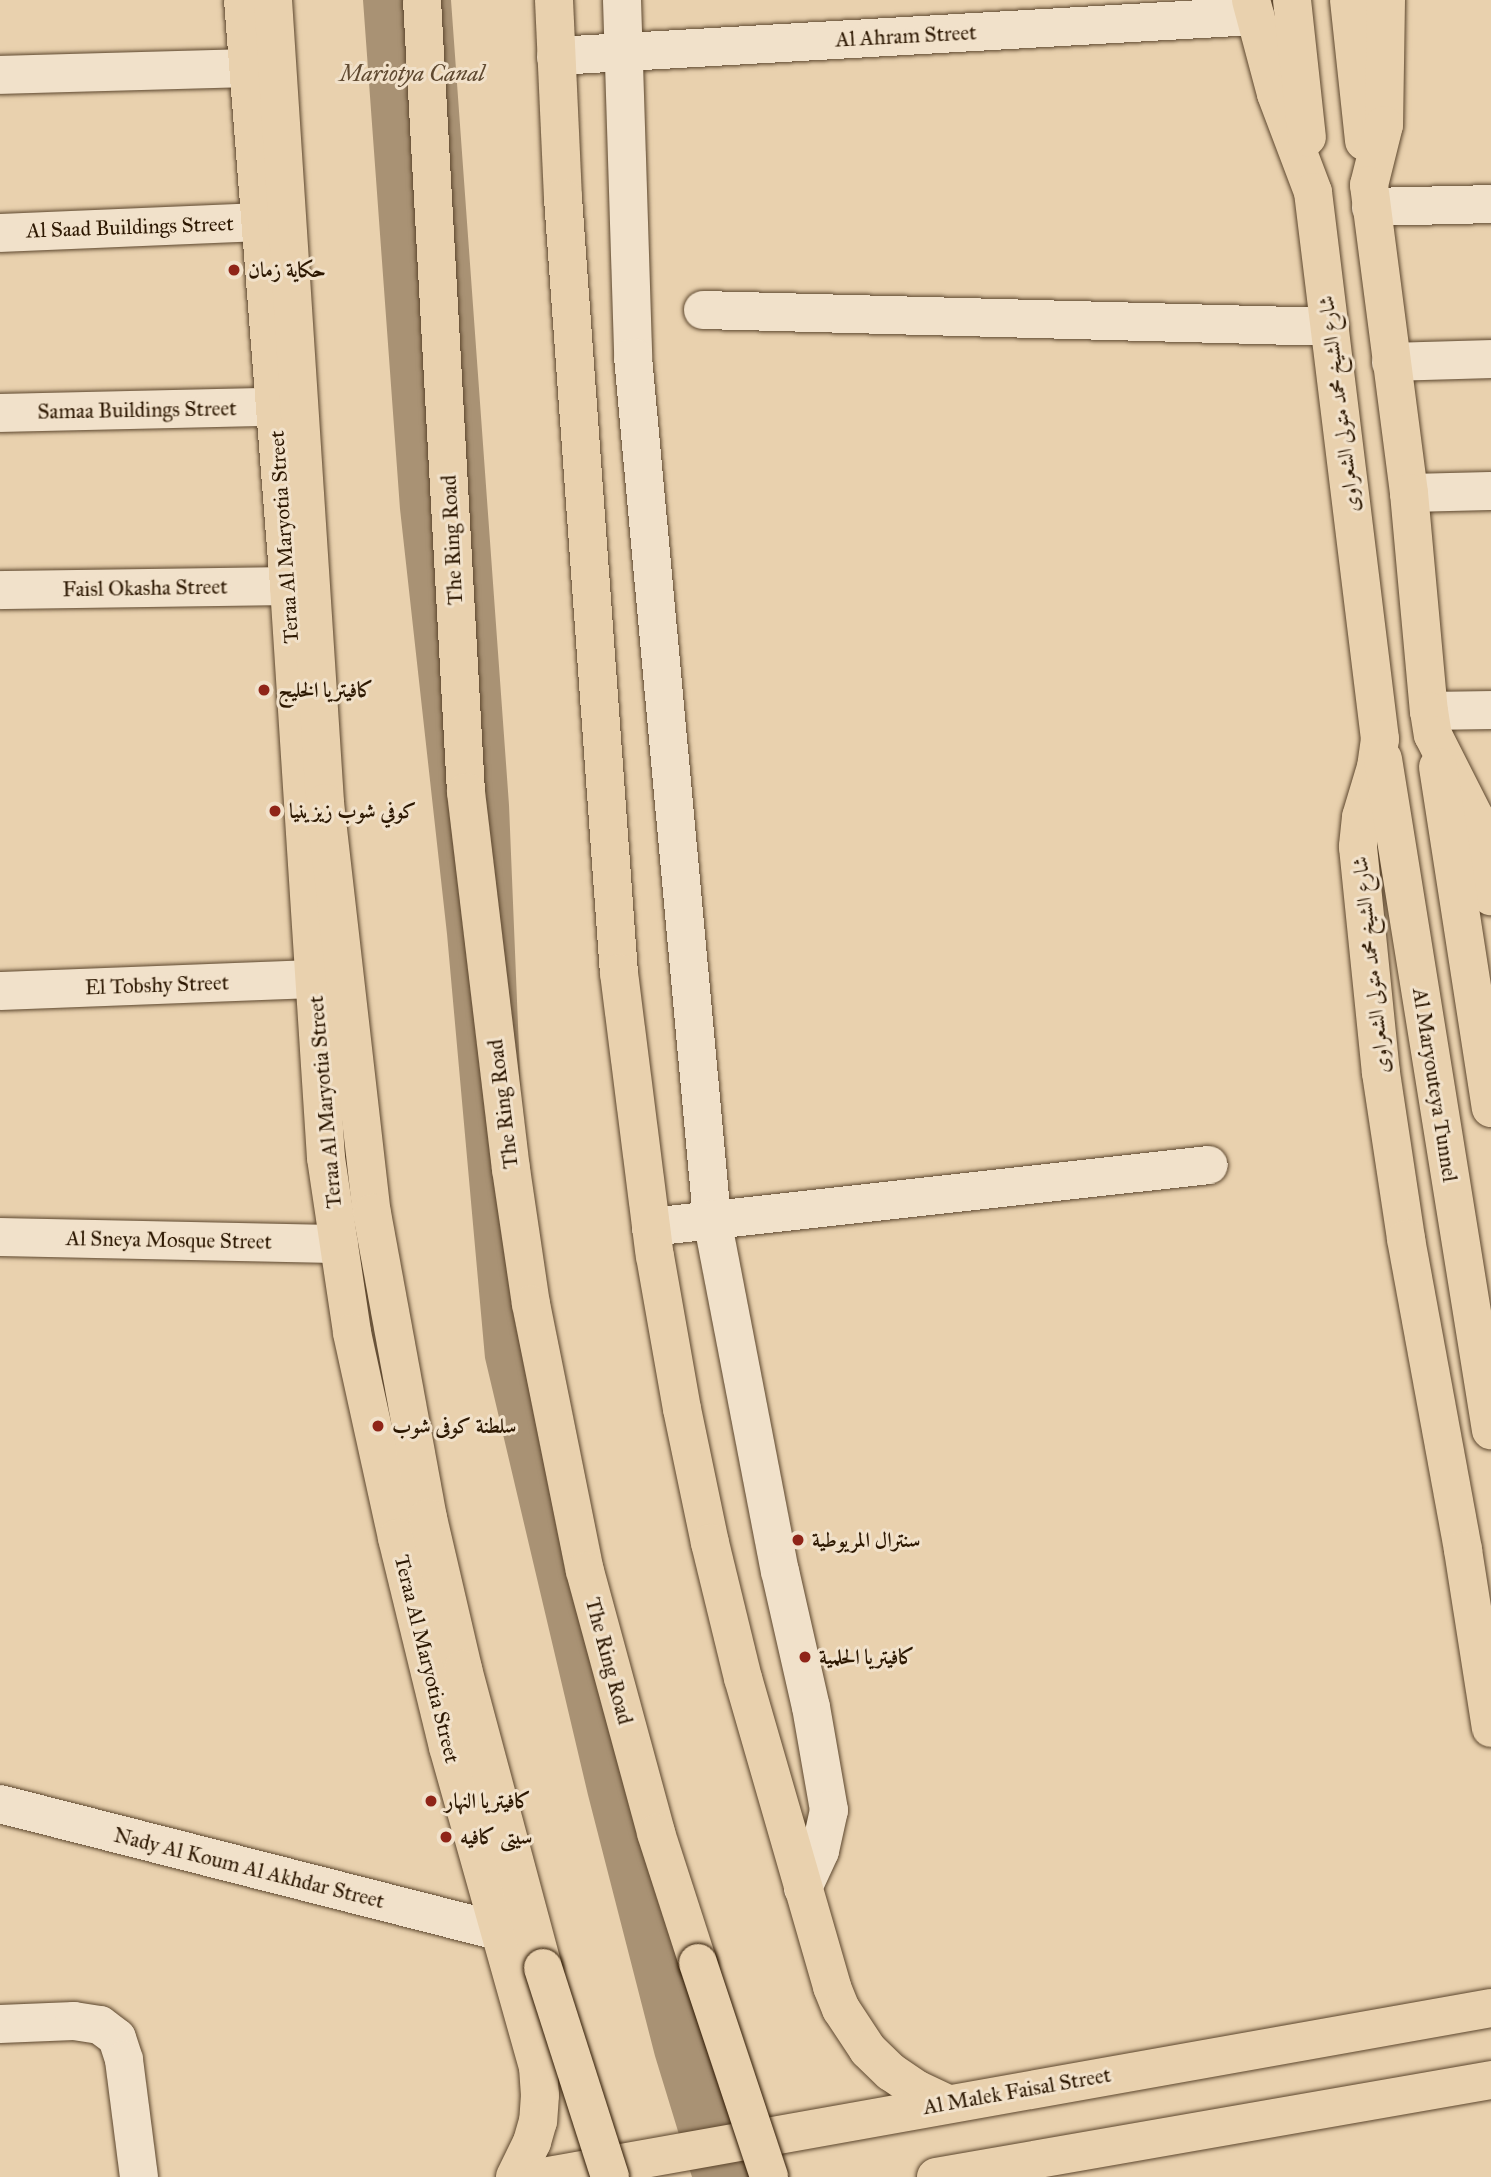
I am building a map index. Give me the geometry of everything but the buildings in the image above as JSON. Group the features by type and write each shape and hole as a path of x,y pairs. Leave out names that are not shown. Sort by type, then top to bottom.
{"main road":[{"name":"Teraa Al Maryotia Street","path":"243,0 289,586 326,1158 352,1333 397,1538 498,1931 538,2067 540,2095 533,2142 515,2177"},
{"path":"273,0 325,803 372,1213 426,1505 463,1669 543,1968 576,2176"},
{"name":"The Ring Road","path":"422,0 466,792 511,1169 531,1304 562,1464 618,1702 656,1833 769,2177"},
{"path":"554,0 564,211 619,973 651,1227 710,1543 743,1678 832,1987 854,2030 868,2050 918,2090 946,2103"},
{"path":"1292,0 1313,192"},
{"path":"1349,0 1370,196 1409,493 1431,723 1491,1108"},
{"path":"1370,196 1384,125 1386,0"},
{"name":"شارع الشيخ محمد متولى الشعراوى","path":"1253,8 1276,94 1313,192 1380,739 1376,767 1361,817 1359,847 1381,1073 1406,1239 1463,1550 1491,1728"},
{"path":"1431,723 1475,818 1491,896"},
{"name":"Al Maryouteya Tunnel","path":"1380,739 1491,1430"},
{"name":"Al Malek Faisal Street","path":"576,2176 772,2135 946,2103 1491,2008"},
{"path":"936,2177 976,2174 1491,2080"}],"street":[{"path":"622,0 633,356 712,1219 780,1572 811,1707 829,1810 820,1851 803,1888"},
{"name":"Al Ahram Street","path":"556,56 1253,8"},
{"path":"0,75 249,68"},
{"path":"1370,196 1491,204"},
{"name":"Al Saad Buildings Street","path":"0,233 260,222"},
{"path":"703,310 1330,327"},
{"path":"1391,362 1491,359"},
{"name":"Samaa Buildings Street","path":"0,413 274,407"},
{"path":"1409,493 1491,491"},
{"name":"Faisl Okasha Street","path":"0,590 289,586"},
{"path":"1431,723 1491,710"},
{"name":"El Tobshy Street","path":"0,991 314,979"},
{"path":"651,1227 1209,1165"},
{"name":"Al Sneya Mosque Street","path":"0,1237 339,1244"},
{"name":"Nady Al Koum Al Akhdar Street","path":"0,1804 498,1931"},
{"path":"0,2024 74,2021 100,2025 117,2038 124,2060 139,2177"}],"water":[{"name":"Mariotya Canal","path":"363,0 451,0 509,805 522,1123 558,1370 616,1684 762,2177 692,2177 655,2056 588,1795 485,1358 447,934 400,509"}],"place":[{"name":"حكاية زمان","path":"234,270"},
{"name":"كافيتريا الخليج","path":"264,690"},
{"name":"كوفي شوب زيزينيا","path":"275,811"},
{"name":"سلطنة كوفى شوب","path":"378,1426"},
{"name":"سنترال المريوطية","path":"798,1540"},
{"name":"كافيتريا الحلمية","path":"805,1657"},
{"name":"كافيتريا النهار","path":"431,1801"},
{"name":"سيتى كافيه","path":"446,1837"}]}
